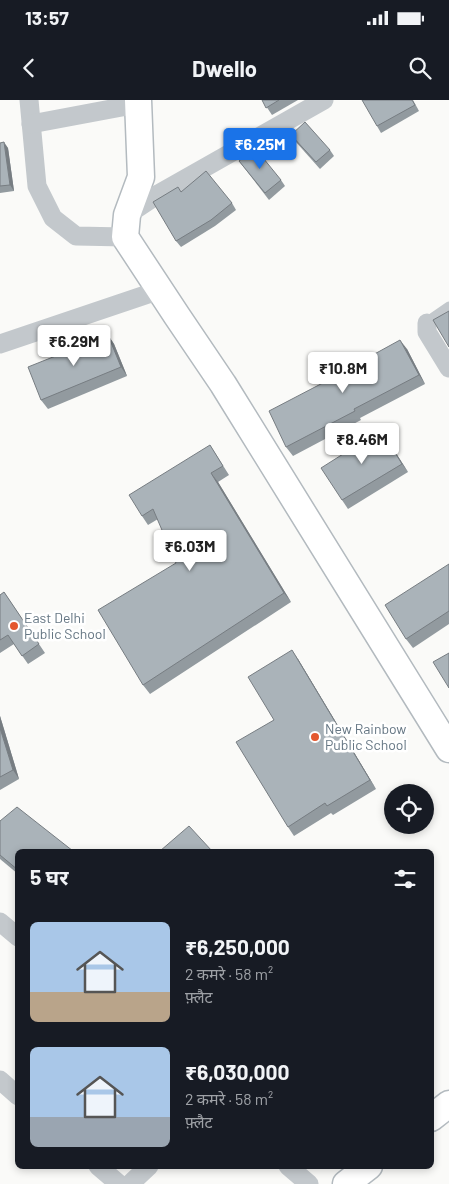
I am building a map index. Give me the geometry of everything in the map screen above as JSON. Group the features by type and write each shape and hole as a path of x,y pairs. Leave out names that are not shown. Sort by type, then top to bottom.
{"street":[{"path":"29,100 37,186 53,218 76,236 126,226 160,192 324,100"},
{"path":"31,124 138,102 141,177 126,226 176,316 223,384 449,749"},
{"path":"0,344 160,290"},
{"path":"428,323 427,332 449,368"},
{"path":"0,922 15,934"},
{"path":"0,1080 15,1093"},
{"path":"434,1116 449,1104"},
{"path":"102,1169 119,1184"},
{"path":"130,1184 146,1169"},
{"path":"292,1169 309,1184"},
{"path":"346,1184 365,1169"}],"lane":[{"path":"428,323 433,317 449,306"}],"building":[{"path":"262,100 279,100 266,108"},
{"path":"362,100 412,100 415,105 377,126"},
{"path":"305,122 330,150 316,162 291,135"},
{"path":"4,142 10,185 0,186 0,143"},
{"path":"255,148 281,180 265,193 239,161"},
{"path":"206,171 232,203 211,220 176,241 153,202 178,187 181,192"},
{"path":"449,311 449,347 433,320"},
{"path":"108,335 121,367 41,400 28,367"},
{"path":"400,340 419,375 286,447 269,411"},
{"path":"381,430 402,464 342,500 321,468"},
{"path":"210,445 223,466 211,473 284,593 143,685 98,610 176,563 153,509 142,516 129,495"},
{"path":"449,564 449,611 406,639 385,605"},
{"name":"East Delhi Public School","path":"4,592 39,644 22,656 8,635 0,640 0,595"},
{"path":"292,650 370,780 327,806 325,803 288,827 236,742 274,720 248,677"},
{"path":"449,653 449,688 433,662"},
{"path":"0,728 13,770 0,777"},
{"path":"17,807 70,849 15,849 15,868 0,855 0,821"},
{"path":"189,826 210,849 162,849"}],"place":[{"name":"East Delhi Public School","path":"14,626"},
{"name":"New Rainbow Public School","path":"315,737"}]}
